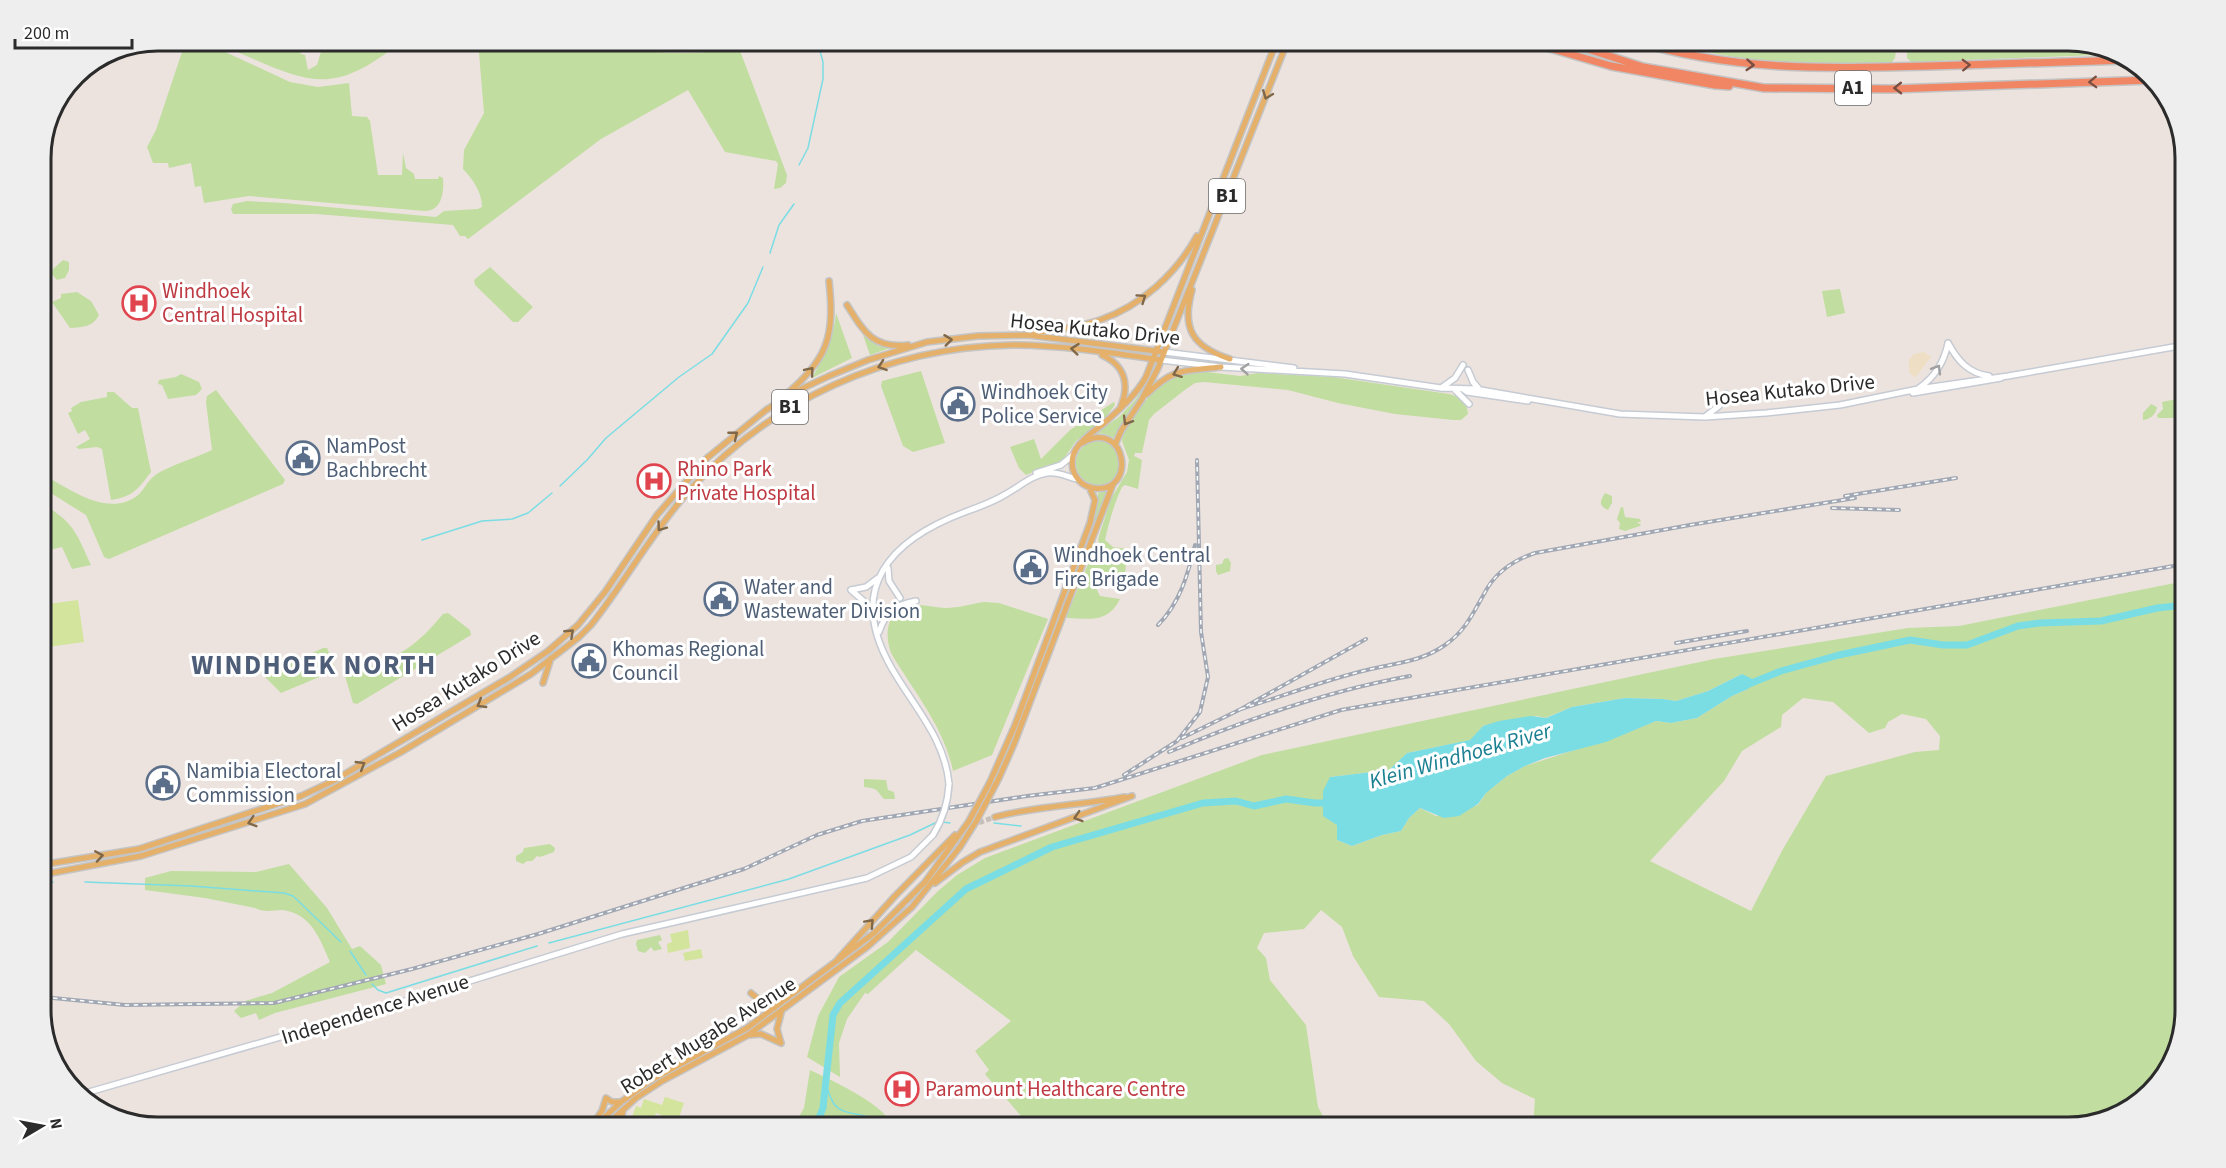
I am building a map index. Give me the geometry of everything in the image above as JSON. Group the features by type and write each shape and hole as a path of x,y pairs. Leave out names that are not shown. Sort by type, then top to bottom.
{"highway":[{"path":"1562,51 1634,71 1714,85 1764,88"},
{"name":"A1","path":"1597,51 1664,71 1764,88 1892,88 2142,80"},
{"name":"A1","path":"1670,51 1736,64 1777,67 1890,67 2112,60"}],"main road":[{"name":"Independence Avenue","path":"1018,487 1036,473 1061,465 1073,456 1082,443 1119,410 1141,386 1154,359 1273,51"},
{"name":"B1","path":"1164,352 1284,51"},
{"name":"B1","path":"1028,335 1099,321 1142,298 1169,275 1194,242 1206,219"},
{"path":"1197,272 1187,313 1190,330 1200,345 1215,354 1230,359"},
{"path":"766,410 805,378 816,365 825,347 831,319 829,281"},
{"path":"848,305 863,330 879,342 904,346 927,342"},
{"name":"Hosea Kutako Drive","path":"51,863 138,849 301,796 333,781 510,677 548,651 578,625 605,592 651,523 682,484 707,458 766,410 799,390 839,372 868,360 927,342 978,336 1028,335 1463,389 1467,392 1480,392 1620,414 1705,417 1804,410 1959,387 1994,381 2008,376"},
{"path":"1917,389 1931,380 1937,372 1948,343 1957,358 1968,369 1978,374 1994,377"},
{"name":"Hosea Kutako Drive","path":"51,872 141,856 305,804 391,758 531,674 591,625 673,510 701,478 748,436 799,402 859,374 899,360 928,354 976,347 1013,345 1221,367 1311,371"},
{"name":"Hosea Kutako Drive","path":"1900,394 1917,389 2008,376 2175,347"},
{"path":"1096,352 1112,359 1124,374 1126,392 1119,410"},
{"path":"1115,445 1124,426 1142,399 1164,352"},
{"path":"1441,388 1455,378 1463,365"},
{"path":"1142,399 1158,383 1174,373 1187,369 1221,367"},
{"path":"1454,389 1470,404 1480,392 1468,370"},
{"path":"1705,417 1719,406 1726,394"},
{"path":"1082,443 1095,438 1109,440 1115,445 1122,458 1122,472 1113,484 1106,488 1089,488"},
{"path":"1073,456 1073,472 1077,479"},
{"name":"Independence Avenue","path":"89,1092 395,1004 622,934 874,875 910,857 933,835 941,822 947,804 949,784 946,764 937,740 881,646 876,631 874,610 874,594 878,578 888,561 912,537 934,525 990,502 1038,475 1061,474 1077,479 1089,488"},
{"name":"Robert Mugabe Avenue","path":"613,1117 622,1105 748,1035 875,941 912,907 926,890 957,845 990,782 1057,621 1064,611 1113,484"},
{"name":"Robert Mugabe Avenue","path":"606,1117 665,1072 740,1032 831,967 882,926 925,882 977,820 1014,744 1057,621 1057,609 1093,516 1095,500 1089,488"},
{"name":"Independence Avenue","path":"881,646 876,611 878,593 882,578 900,548"},
{"path":"888,568 891,585 900,598"},
{"path":"874,610 851,590 866,586 878,578"},
{"path":"879,632 885,617 893,608 916,601"},
{"path":"543,683 551,657"},
{"path":"926,890 980,852 1132,796 1080,805 1032,809 995,818"},
{"path":"831,967 955,835"},
{"path":"751,993 763,1003 780,1003"},
{"path":"748,1035 761,1034 781,1043 777,1024 785,1008"},
{"path":"598,1117 606,1098 622,1105 621,1117"}],"green space":[{"path":"182,51 223,51 290,82 318,87 349,83 352,116 367,117 370,121 378,175 402,175 403,153 406,168 414,174 415,179 438,179 439,176 443,178 441,200 435,208 425,211 249,196 204,203 201,186 195,187 191,163 169,168 168,163 153,163 147,147 156,130"},
{"path":"235,51 300,51 305,55 308,70 317,65 321,51 389,51 357,71 338,78 301,77"},
{"path":"479,51 691,53 740,51 787,175 786,183 774,189 778,164 776,161 725,152 688,90 601,139 468,239 460,236 453,225 316,214 233,214 231,209 233,204 247,201 436,217 444,211 478,209 482,207 476,186 463,169 464,150 484,113"},
{"path":"1704,51 1896,51 1892,62 1871,65 1802,64 1755,60"},
{"path":"1907,51 2068,51 2096,55 1911,62 1907,58"},
{"path":"63,260 69,262 69,270 65,278 57,280 52,274 53,269"},
{"path":"490,267 533,307 518,322 513,322 475,285 474,280"},
{"path":"1840,289 1845,313 1827,317 1822,291"},
{"path":"77,292 91,301 99,315 91,324 70,328 52,302 61,298 61,294"},
{"path":"836,313 852,358 812,378 831,339"},
{"path":"863,335 878,346 890,348 870,355"},
{"path":"1155,368 1114,438 1096,433 1119,417 1136,399"},
{"path":"921,371 945,443 913,452 903,446 881,386 882,381"},
{"path":"1199,371 1240,376 1258,373 1333,377 1449,394 1463,400 1468,414 1461,420 1453,420 1395,414 1288,390 1195,383 1154,414 1149,420 1142,453 1135,453 1134,456 1142,460 1138,489 1125,485 1122,487 1105,540 1113,547 1129,549 1128,553 1122,554 1101,547 1098,540 1111,499 1127,472 1129,460 1122,441 1123,434 1153,392 1173,378"},
{"path":"181,374 199,382 202,389 196,395 168,399 162,385 158,384 159,380"},
{"path":"216,390 285,480 283,484 109,559 104,557 86,515 51,493 51,479 75,493 101,503 127,502 138,495 158,473 212,450 207,396"},
{"path":"107,392 114,392 132,408 138,408 151,472 134,491 111,500 102,449 76,447 90,439 85,430 78,434 68,413 72,411 71,408 81,402 107,397"},
{"path":"2175,399 2175,418 2158,418 2157,415 2163,409 2162,402"},
{"path":"1114,402 1115,405 1105,418 1076,441 1063,460 1026,475 1019,468 1010,447 1034,439 1041,459 1070,430"},
{"path":"2151,404 2157,407 2154,414 2143,420 2143,413"},
{"path":"1098,441 1107,442 1114,447 1119,454 1119,472 1114,479 1107,484 1098,485 1089,484 1082,479 1077,472 1076,463 1077,454 1082,447 1089,442"},
{"path":"1108,491 1089,538 1095,518 1098,493"},
{"path":"1605,493 1612,496 1612,503 1608,510 1601,504"},
{"path":"1623,507 1625,517 1640,519 1641,522 1637,522 1641,525 1625,531 1619,529 1620,523 1617,519"},
{"path":"51,510 73,529 91,565 72,569 62,547 51,550"},
{"path":"1093,552 1126,564 1125,575 1104,576 1097,582 1096,588 1100,596 1120,599 1115,607 1104,616 1091,619 1068,618 1066,617"},
{"path":"1228,558 1231,563 1230,571 1218,575 1216,565 1222,564 1224,559"},
{"path":"2175,583 2174,1024 2167,1051 2153,1075 2133,1095 2109,1109 2068,1117 1534,1117 1535,1099 1502,1083 1476,1061 1449,1024 1424,1001 1379,997 1353,956 1342,927 1321,910 1304,929 1264,933 1257,948 1266,958 1270,980 1306,1025 1318,1107 1324,1117 1022,1117 985,1074 989,1070 975,1051 1011,1021 916,950 868,994 865,993 847,1019 839,1043 840,1077 807,1057 818,1016 839,977 888,942 957,875 985,858 1262,755 1714,659 1908,628 1959,626","holes":["1742,674 1748,689 1732,696 1697,718 1671,723 1656,721 1621,735 1525,766 1507,776 1486,793 1478,805 1436,816 1420,808 1409,818 1401,831 1352,846 1337,840 1330,777 1389,770 1407,753 1471,740 1483,726 1537,716 1545,718 1572,707 1625,698 1676,701 1708,691","1803,698 1833,702 1869,733 1885,728 1888,722 1902,714 1926,719 1940,736 1939,750 1915,752 1826,776 1783,849 1751,911 1650,861 1724,781 1742,751 1781,727 1782,715"]},
{"path":"78,600 84,642 51,647 51,604"},
{"path":"984,602 999,603 1048,619 992,755 953,771 943,739 891,653 888,628 894,615 908,607 918,605 951,608"},
{"path":"448,613 470,630 471,635 357,704 353,703 345,676 383,662 401,652 421,638 443,614"},
{"path":"327,648 336,670 281,693 264,676"},
{"path":"864,779 886,780 888,790 894,792 895,799 884,799 876,790 864,787"},
{"path":"550,844 555,848 554,852 537,856 532,861 523,864 516,861 516,856 523,852 524,848"},
{"path":"289,864 327,908 352,949 360,946 381,965 386,984 275,1013 259,1020 256,1013 241,1018 234,1011 245,1001 272,993 330,962 313,929 300,916 292,912 268,911 205,898 145,890 145,878 171,871 256,872"},
{"path":"688,930 690,948 668,953 667,944 672,942 670,934"},
{"path":"660,935 662,940 658,942 662,949 654,951 651,947 645,953 638,951 637,940"},
{"path":"701,949 703,958 685,961 683,953"},
{"path":"810,1070 844,1086 881,1110 886,1117 799,1117 804,1108"},
{"path":"665,1097 684,1103 679,1117 667,1117 656,1113 654,1117 632,1117 636,1106 641,1108 644,1099 662,1105"}],"sand":[{"path":"1924,352 1931,357 1915,378 1909,372 1909,360 1914,354"}],"water":[{"path":"1742,674 1757,681 1748,689 1732,696 1697,718 1671,723 1656,721 1606,742 1545,758 1525,766 1507,776 1486,793 1478,804 1459,816 1444,818 1420,808 1409,818 1401,831 1352,846 1337,840 1337,825 1323,816 1323,791 1330,777 1389,770 1407,753 1470,740 1483,726 1499,721 1531,716 1546,718 1572,707 1625,698 1676,701 1708,691"}],"waterway":[{"path":"799,165 808,148 823,79 823,62 820,51"},
{"path":"770,253 779,225 794,204"},
{"path":"560,486 606,438 679,377 712,354 748,303 763,267"},
{"path":"422,540 482,521 512,519 528,513 552,493"},
{"name":"Klein Windhoek River","path":"1749,684 1781,671 1839,655 1910,640 1943,645 1967,645 2018,626 2101,621 2175,606"},
{"name":"Klein Windhoek River","path":"819,1117 823,1108 833,1015 840,1003 966,889 1052,847 1203,803 1236,801 1254,806 1286,799 1331,803"},
{"path":"549,943 789,879 910,835 937,822"},
{"path":"942,822 950,823"},
{"path":"994,823 1021,826"},
{"path":"85,882 191,886 284,893 293,896 341,942"},
{"path":"372,984 378,990 386,993 537,946"},
{"path":"350,951 366,975"},
{"path":"826,1085 834,1104 839,1109 868,1117"}],"tunnel":[{"path":"972,825 995,817"}],"railway":[{"path":"1124,775 1177,741 1200,712 1208,677 1201,632 1197,460"},
{"path":"1845,496 1956,478"},
{"path":"1241,709 1336,678 1417,659 1436,651 1453,639 1465,626 1497,575 1515,562 1535,553 1855,498"},
{"path":"1832,508 1899,510"},
{"path":"1158,625 1178,598 1195,545"},
{"path":"53,998 125,1005 274,1003 412,969 538,934 744,869 817,835 862,821 1095,788 1341,710 2175,566"},
{"path":"1676,643 1747,631"},
{"path":"1182,738 1241,709 1366,639"},
{"path":"1169,752 1288,707 1379,682 1410,676"}],"place":[{"name":"Windhoek Central Hospital","path":"139,303"},
{"name":"Windhoek City Police Service","path":"958,404"},
{"name":"NamPost Bachbrecht","path":"303,458"},
{"name":"Rhino Park Private Hospital","path":"654,481"},
{"name":"Windhoek Central Fire Brigade","path":"1031,567"},
{"name":"Water and Wastewater Division","path":"721,599"},
{"name":"Khomas Regional Council","path":"589,661"},
{"name":"Namibia Electoral Commission","path":"163,783"},
{"name":"Paramount Healthcare Centre","path":"902,1089"}],"district":[{"name":"WINDHOEK NORTH","path":"314,665"}]}
